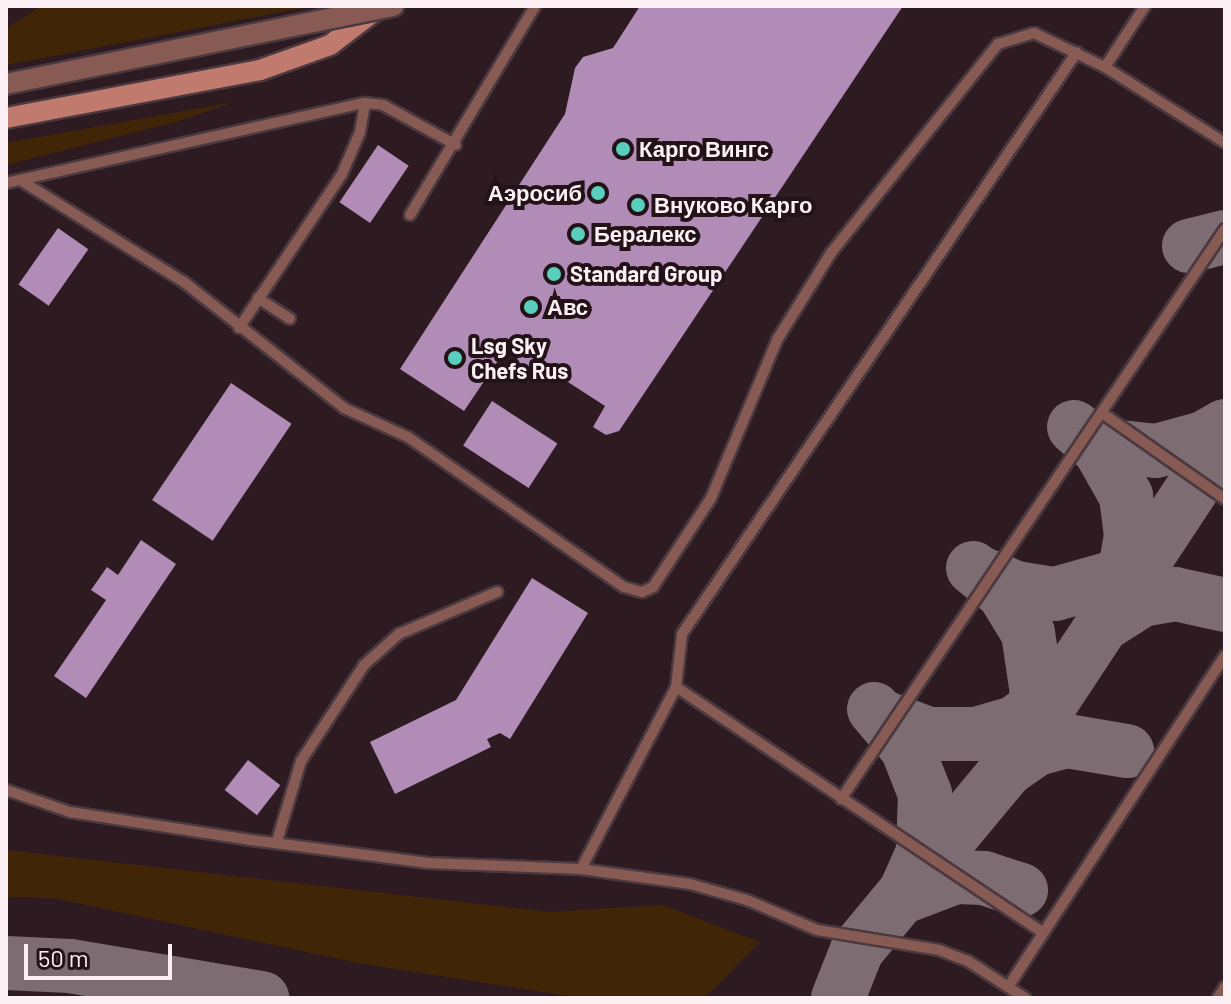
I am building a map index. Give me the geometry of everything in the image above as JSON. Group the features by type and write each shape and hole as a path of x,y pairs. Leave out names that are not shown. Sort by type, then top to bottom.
{"main road":[{"path":"6,118 273,66 330,45 381,6"}],"street":[{"path":"6,84 393,6"}],"lane":[{"path":"410,215 456,145 535,6"},
{"path":"1125,6 1136,13"},
{"path":"1105,67 1136,13 1145,6"},
{"path":"20,180 184,282 344,408 408,437 624,587 642,592 653,587 711,498 777,340 831,253 998,44 1023,33 1034,33 1105,67 1225,143"},
{"path":"581,869 676,687 682,634 1077,52"},
{"path":"6,183 365,103 383,105 456,145"},
{"path":"239,328 342,174 360,132 365,103"},
{"path":"841,799 1225,229"},
{"path":"258,298 290,319"},
{"path":"1102,413 1225,499"},
{"path":"277,841 301,761 364,665 399,634 497,592"},
{"path":"1008,987 1041,931 1225,656"},
{"path":"676,687 1041,931"},
{"path":"6,790 70,812 429,863 581,869 716,890 817,930 939,950 1025,998"},
{"path":"1218,998 1225,987"}],"shaded area":[{"path":"41,6 313,6 6,65 6,29"},
{"path":"234,102 179,121 6,165 6,143"},
{"path":"6,850 549,912 662,905 760,942 705,998 581,998 358,963 54,898 6,897"}],"building":[{"name":"Внуково Карго","path":"640,6 903,6 619,431 606,435 593,427 605,406 537,362 526,376 512,367 522,352 510,343 464,411 400,369 565,114 575,68 583,57 613,48"},
{"path":"378,145 409,166 370,223 339,202"},
{"path":"58,228 88,249 49,306 18,285"},
{"path":"231,383 292,424 213,541 152,500"},
{"path":"492,401 557,443 529,488 463,445"},
{"path":"141,540 176,564 86,698 54,676 106,600 91,590 107,567 118,575"},
{"path":"532,578 588,613 510,739 500,733 487,739 491,747 395,794 370,742 456,700"},
{"path":"248,760 280,785 257,815 225,790"}],"taxiway":[{"path":"1189,246 1225,237"},
{"path":"1082,433 1111,446 1156,451 1204,438 1225,426"},
{"path":"1074,427 1100,450 1126,496 1131,536 1122,586"},
{"path":"838,998 857,950 1008,768 1225,439"},
{"path":"983,574 1016,588 1055,594 1112,578 1141,556"},
{"path":"973,568 1003,592 1028,633 1037,693 1028,729"},
{"path":"1101,626 1142,600 1175,594 1225,605"},
{"path":"886,718 929,734 976,734 1014,723 1048,699"},
{"path":"874,709 907,748 925,794 923,852 903,897 956,877 984,878 1021,890"},
{"path":"1005,771 1037,749 1067,741 1127,751"},
{"path":"6,963 70,966 262,998"}],"place":[{"name":"Карго Вингс","path":"623,149"},
{"name":"Аэросиб","path":"598,193"},
{"name":"Внуково Карго","path":"638,205"},
{"name":"Бералекс","path":"578,234"},
{"name":"Standard Group","path":"554,274"},
{"name":"Авс","path":"531,307"},
{"name":"Lsg Sky Chefs Rus","path":"455,358"}]}
